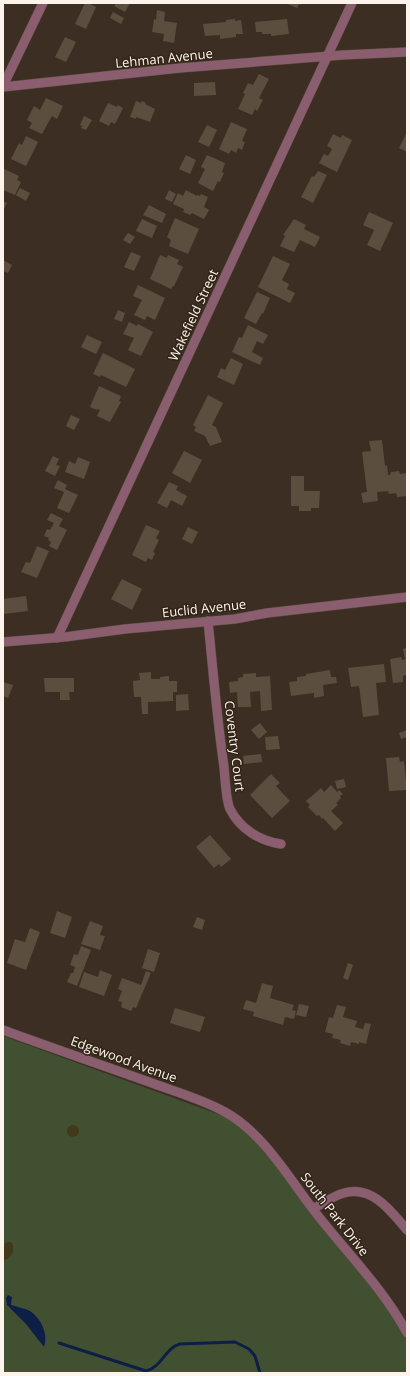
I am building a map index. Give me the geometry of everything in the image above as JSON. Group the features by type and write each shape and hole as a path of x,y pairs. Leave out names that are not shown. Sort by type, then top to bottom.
{"street":[{"path":"3,87 42,3"},
{"name":"Wakefield Street","path":"57,638 352,3"},
{"name":"Lehman Avenue","path":"3,87 180,68 328,56 407,52"},
{"name":"Euclid Avenue","path":"3,642 57,638 407,597"},
{"name":"Coventry Court","path":"208,621 218,728 230,808 237,820 248,831 270,843 281,844"},
{"name":"Edgewood Avenue","path":"3,1030 191,1097 234,1118"},
{"name":"South Park Drive","path":"234,1118 254,1135 268,1150 313,1209 381,1293 407,1333"},
{"path":"313,1209 343,1193 362,1192 374,1196 407,1230"}],"green space":[{"path":"3,1036 240,1122 392,1309 407,1337 407,1373 3,1373"}],"sand":[{"path":"71,1125 75,1125 79,1131 75,1137 71,1137 67,1133 67,1129"},
{"path":"11,1242 13,1245 13,1252 9,1258 4,1260 3,1250 5,1243"}],"water":[{"path":"8,1295 12,1297 11,1305 30,1311 41,1322 45,1332 44,1347 26,1324 7,1305 6,1298"}],"building":[{"path":"85,3 96,7 86,29 75,24"},
{"path":"116,3 130,3 125,12 114,6"},
{"path":"285,3 302,3 301,5 299,4 297,8"},
{"path":"157,10 165,12 164,21 177,23 174,43 163,41 164,34 152,32 154,19 156,20"},
{"path":"113,12 124,18 121,24 110,18"},
{"path":"235,19 235,21 241,20 243,34 236,34 236,37 220,39 220,35 205,36 203,24 226,22 226,20"},
{"path":"287,19 289,34 271,36 271,34 256,32 255,22"},
{"path":"65,37 76,42 66,62 55,57"},
{"path":"259,74 269,79 259,98 263,100 257,111 255,109 252,115 238,109 248,83 253,85"},
{"path":"215,82 216,95 194,96 194,83"},
{"path":"46,98 63,106 57,119 52,116 42,134 29,128 32,123 27,120 34,106 40,110"},
{"path":"136,101 141,103 142,101 155,109 150,122 136,117 136,119 130,117"},
{"path":"108,103 117,107 118,105 123,108 115,124 111,122 109,126 99,121"},
{"path":"84,116 92,120 86,130 81,128 82,126 80,125"},
{"path":"231,122 247,129 242,141 245,142 242,150 238,148 236,153 231,150 229,154 219,149"},
{"path":"207,125 217,130 209,147 198,142"},
{"path":"407,132 407,152 399,148"},
{"path":"333,134 341,138 342,135 352,140 337,172 319,163 324,154 328,156 332,149 327,146"},
{"path":"26,136 38,142 26,166 11,159 19,143 22,145"},
{"path":"186,155 196,160 190,174 179,169"},
{"path":"207,155 225,163 222,172 224,173 220,182 218,181 213,191 198,183 205,169 201,167"},
{"path":"4,169 19,176 17,180 21,182 15,195 3,190"},
{"path":"318,171 327,175 313,203 301,197 312,176 314,177"},
{"path":"20,188 30,193 26,201 16,195"},
{"path":"169,190 176,194 172,202 165,199"},
{"path":"186,190 197,196 200,196 201,194 208,197 204,207 209,210 204,219 192,213 190,215 183,212 184,209 173,204 178,193 183,196"},
{"path":"3,201 7,203 3,211"},
{"path":"149,205 166,214 162,223 143,215"},
{"path":"369,212 393,223 380,251 367,245 374,230 363,225"},
{"path":"175,218 199,229 188,254 169,246 171,240 167,237"},
{"path":"142,219 157,226 152,238 136,231"},
{"path":"294,219 306,225 304,229 320,237 315,247 300,240 294,252 280,246 285,236 283,235"},
{"path":"128,233 135,237 130,244 123,240"},
{"path":"131,252 141,256 134,271 124,267"},
{"path":"160,255 167,258 168,255 179,260 177,264 183,267 171,289 150,279"},
{"path":"273,256 290,264 282,280 289,284 287,289 295,293 290,303 258,287"},
{"path":"3,260 12,265 8,273 3,271"},
{"path":"138,285 165,298 155,320 147,316 145,320 134,315 142,300 133,296"},
{"path":"257,292 270,298 263,314 262,313 256,324 244,318"},
{"path":"118,310 125,313 122,322 114,319"},
{"path":"129,322 137,326 138,324 153,332 141,356 128,350 134,338 123,334"},
{"path":"248,325 268,335 263,344 257,341 252,352 263,358 260,365 232,352 239,337 242,338"},
{"path":"87,335 102,342 96,354 81,347"},
{"path":"103,353 135,369 126,387 101,375 100,377 93,374"},
{"path":"231,358 243,364 234,385 217,377 221,368 225,370"},
{"path":"99,386 121,396 119,401 121,402 110,422 97,416 100,410 90,407"},
{"path":"208,395 223,403 212,425 216,427 222,442 210,446 205,436 194,431 196,427 193,425"},
{"path":"71,415 80,419 74,430 66,426"},
{"path":"382,440 385,466 387,465 388,475 390,475 391,472 399,471 400,474 407,473 407,496 397,497 396,493 389,494 388,491 377,492 378,501 363,503 361,493 367,492 362,452 371,451 369,441"},
{"path":"184,451 202,460 190,483 172,473"},
{"path":"53,456 59,459 56,465 60,466 55,476 45,471"},
{"path":"78,457 90,462 84,479 65,472 69,461 75,464"},
{"path":"291,476 304,476 304,491 320,491 319,508 311,508 311,511 299,511 299,506 291,506"},
{"path":"58,480 67,485 65,489 78,495 69,513 57,508 64,492 54,488"},
{"path":"169,482 178,486 176,490 187,496 182,506 171,500 167,508 157,503"},
{"path":"51,513 63,519 59,526 67,530 57,550 49,546 51,542 48,540 49,538 44,536 47,529 50,530 54,523 47,520"},
{"path":"146,525 160,531 156,538 159,540 153,552 155,553 152,560 148,558 146,562 132,555"},
{"path":"188,527 198,532 192,544 182,539"},
{"path":"37,546 49,551 37,578 21,572 26,562 30,563"},
{"path":"122,579 142,589 132,610 111,599"},
{"path":"26,596 28,611 4,614 3,599"},
{"path":"406,648 407,679 406,675 403,676 403,682 393,683 390,659 401,657 402,660 405,659 403,649"},
{"path":"384,664 386,682 376,683 379,715 363,717 359,686 351,687 348,668"},
{"path":"330,670 331,677 336,677 337,683 323,685 324,696 314,698 314,693 291,696 289,682 297,681 297,677 306,676 306,674"},
{"path":"151,672 151,679 160,679 160,677 169,676 169,681 177,681 177,692 173,692 173,701 148,702 148,714 142,714 141,697 134,697 133,681 140,680 139,673"},
{"path":"256,673 256,677 270,676 272,710 261,711 260,691 250,692 251,707 238,707 237,692 230,693 229,682 238,681 238,678 243,677 243,674"},
{"path":"44,678 74,678 74,692 69,692 70,700 60,700 60,692 45,692"},
{"path":"3,682 13,685 8,698 3,696"},
{"path":"188,694 189,710 176,711 176,695"},
{"path":"260,723 267,732 259,739 251,730"},
{"path":"407,730 407,737 401,739 399,733"},
{"path":"278,736 280,749 266,750 265,737"},
{"path":"261,754 262,762 244,764 243,756"},
{"path":"399,757 400,762 404,761 407,790 389,791 386,758"},
{"path":"271,774 280,783 276,786 290,801 272,818 250,795"},
{"path":"344,779 346,787 337,789 335,781"},
{"path":"331,785 337,792 339,790 343,794 336,803 338,805 331,811 343,823 335,831 323,818 322,819 319,815 317,816 308,807 310,805 306,801 321,788 324,792"},
{"path":"210,835 231,859 221,867 219,864 214,868 196,847"},
{"path":"57,911 72,917 65,938 50,933"},
{"path":"197,917 205,920 202,930 193,927"},
{"path":"90,921 103,926 100,935 105,936 100,950 81,944"},
{"path":"30,928 40,932 26,970 7,963 15,939 25,942"},
{"path":"81,946 91,950 77,986 67,982 75,967 70,965 74,954 78,955"},
{"path":"148,949 160,953 154,972 142,968"},
{"path":"348,963 353,965 348,980 343,978"},
{"path":"100,970 112,975 104,996 79,987 84,972 98,977"},
{"path":"146,971 151,973 136,1008 133,1007 131,1011 121,1007 122,1002 118,1001 122,991 118,989 122,978 141,985"},
{"path":"262,983 273,986 270,998 294,1005 292,1010 296,1011 294,1019 285,1017 283,1025 253,1016 254,1012 243,1009 246,1000 256,1003"},
{"path":"299,1004 309,1006 306,1017 296,1015"},
{"path":"337,1005 346,1007 343,1017 357,1021 355,1027 363,1029 365,1023 371,1024 366,1044 351,1042 350,1046 340,1043 341,1040 332,1038 333,1034 325,1032 329,1017 333,1018"},
{"path":"175,1008 205,1017 200,1032 170,1023"}],"waterway":[{"path":"59,1343 146,1371 156,1366 170,1349 180,1344 235,1342 249,1349 255,1356 260,1373"}]}
